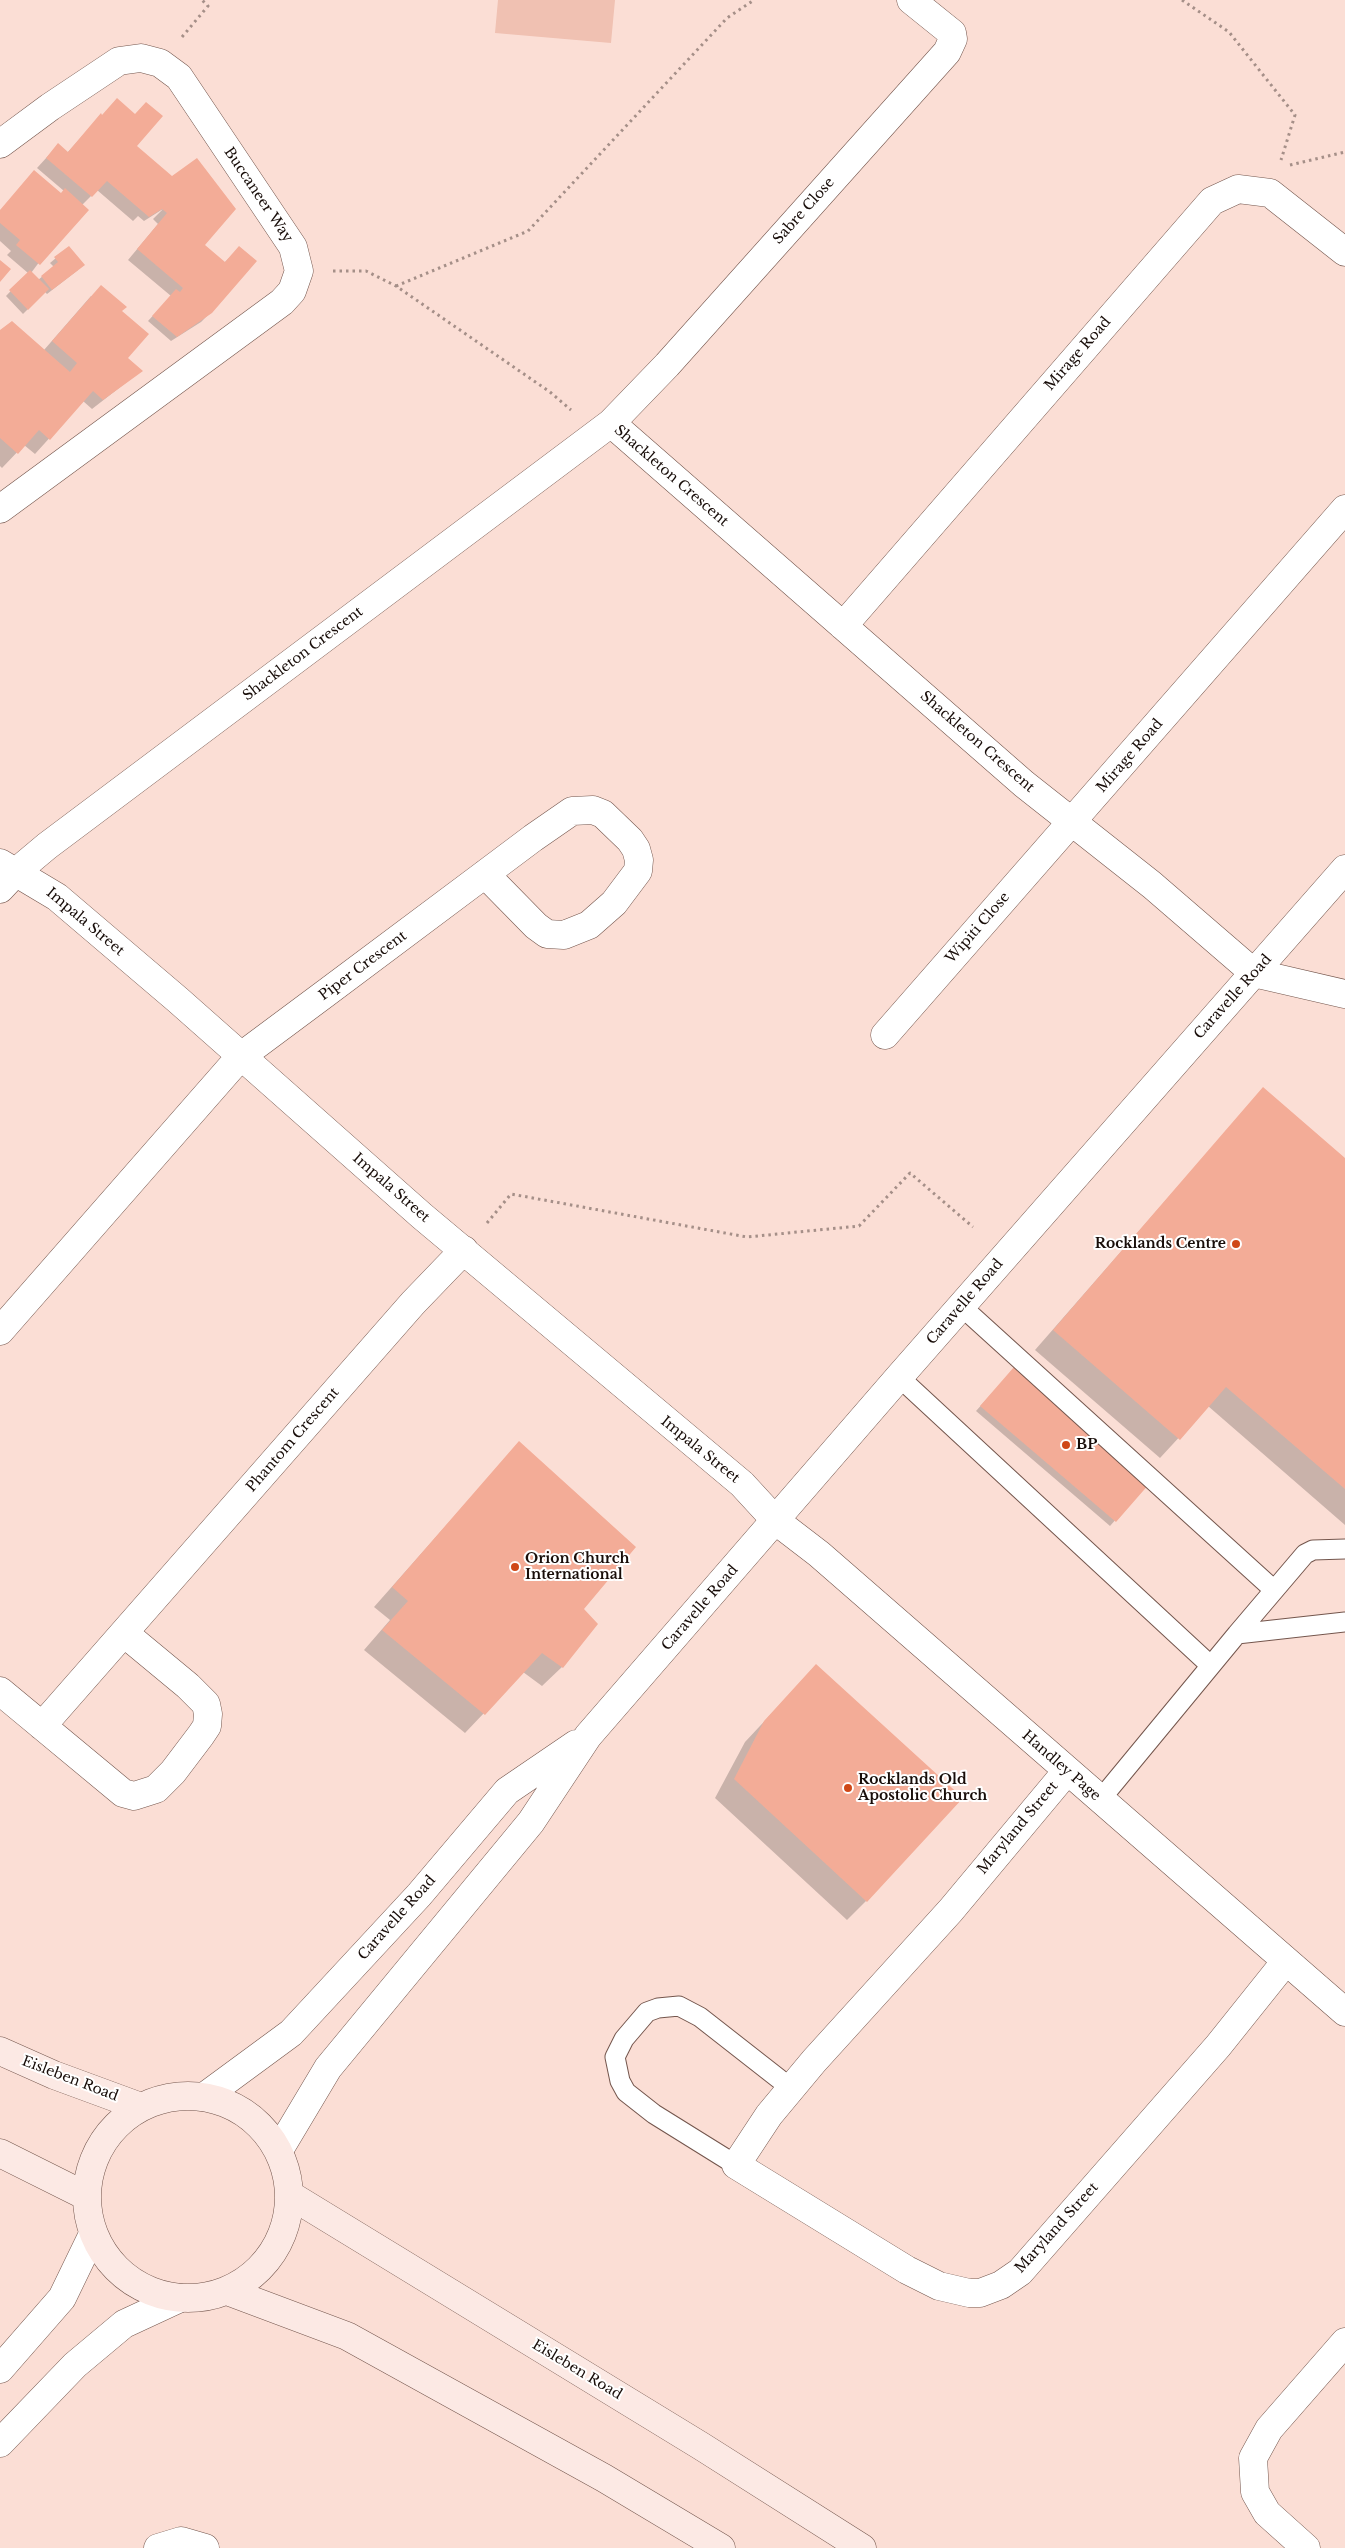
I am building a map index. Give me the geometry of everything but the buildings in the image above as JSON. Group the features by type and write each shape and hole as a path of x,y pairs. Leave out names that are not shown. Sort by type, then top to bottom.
{"main road":[{"name":"Eisleben Road","path":"0,2051 54,2075 141,2107"},
{"path":"172,2096 204,2097 234,2106 260,2124 279,2150 287,2172 290,2195 283,2235 260,2268 227,2291 204,2297 180,2298 144,2288 113,2266 93,2234 86,2196 90,2169 101,2144 119,2122 141,2107 172,2096"},
{"path":"0,2153 86,2196"},
{"name":"Eisleben Road","path":"290,2195 661,2421 862,2548"},
{"path":"227,2291 347,2336 604,2478 721,2548"}],"street":[{"name":"Sabre Close","path":"604,428 666,365 947,52 953,39 952,32 911,0"},
{"name":"Buccaneer Way","path":"0,144 50,107 119,61 141,58 160,63 179,77 288,238 297,258 299,271"},
{"name":"Mirage Road","path":"843,626 1208,205 1216,198 1238,189 1270,193"},
{"path":"1270,193 1345,252"},
{"path":"0,509 282,302 292,291 299,271"},
{"name":"Shackleton Crescent","path":"5,875 86,817 604,428 843,626 1024,784 1152,885 1254,973"},
{"name":"Mirage Road","path":"1071,821 1104,786 1345,509"},
{"name":"Piper Crescent","path":"240,1057 485,874 572,812 593,810 603,814 630,840 636,849 639,860 638,871 614,903 589,925 564,935 547,934 536,926 485,874"},
{"name":"Wipiti Close","path":"884,1035 1071,821"},
{"name":"Caravelle Road","path":"279,2150 328,2068 531,1822 588,1736 899,1377 1345,869"},
{"name":"Impala Street","path":"5,875 57,897 464,1250 658,1416 742,1484 776,1521"},
{"path":"1254,973 1345,994"},
{"path":"0,1331 240,1057"},
{"name":"Phantom Crescent","path":"42,1726 413,1303 464,1250"},
{"name":"Handley Page","path":"776,1521 819,1554 1345,2012"},
{"path":"0,1691 123,1793 134,1796 156,1789 169,1777 207,1726 208,1714 206,1704 124,1633"},
{"name":"Caravelle Road","path":"204,2097 291,2033 419,1896 507,1791 588,1736"},
{"name":"Maryland Street","path":"1067,1771 951,1910 814,2061 769,2116 736,2165 907,2270 938,2286 969,2293 1001,2285 1020,2272 1218,2046 1286,1961"},
{"path":"0,2369 62,2298 93,2234"},
{"path":"0,2443 75,2364 124,2324 180,2298"},
{"path":"1306,2548 1267,2513 1255,2492 1253,2458 1269,2429 1345,2342"},
{"path":"158,2548 181,2541 205,2548"}],"lane":[{"path":"962,1306 1274,1590"},
{"path":"899,1377 1210,1666"},
{"path":"1100,1800 1305,1554 1313,1550 1345,1549"},
{"path":"1237,1634 1345,1622"},
{"name":"Maryland Street","path":"736,2165 654,2114 626,2092 620,2081 615,2057 624,2039 647,2012 658,2008 679,2006 700,2018 792,2089"}],"path":[{"path":"160,63 208,6 202,0"},
{"path":"396,286 528,231 727,18 754,0"},
{"path":"1182,0 1229,32 1295,115 1270,193"},
{"path":"1278,167 1345,152"},
{"path":"299,271 366,271 396,286 604,428"},
{"path":"487,1223 510,1194 747,1237 859,1226 910,1173 973,1227"}],"shaded area":[{"path":"498,0 615,0 611,43 495,33"}],"place":[{"name":"Rocklands Centre","path":"1236,1244"},
{"name":"BP","path":"1066,1445"},
{"name":"Orion Church International","path":"515,1567"},
{"name":"Rocklands Old Apostolic Church","path":"848,1788"}]}
